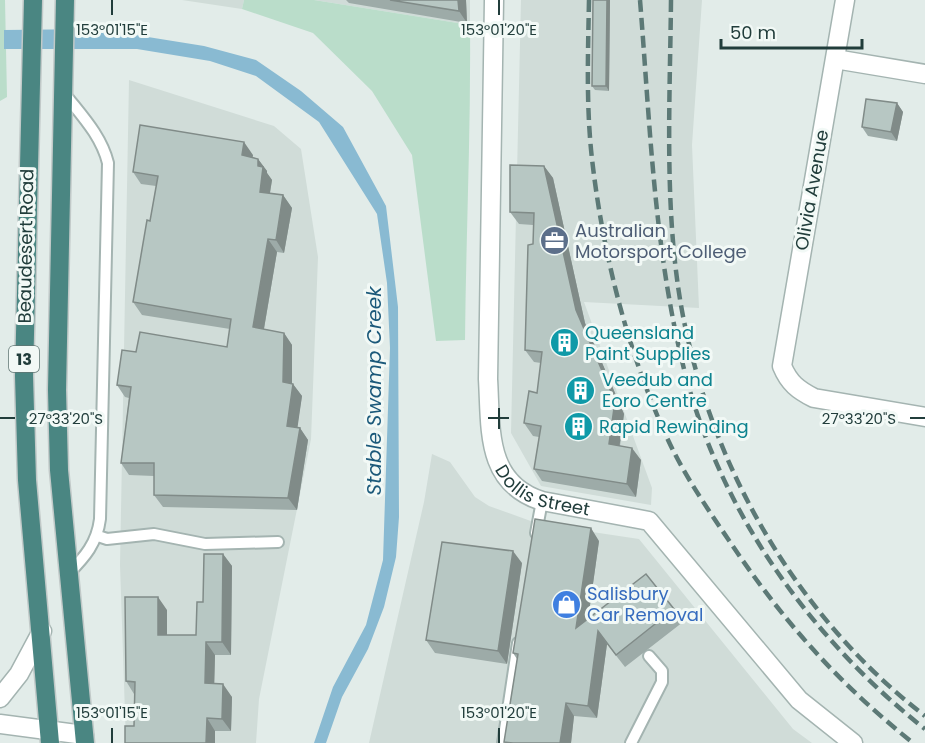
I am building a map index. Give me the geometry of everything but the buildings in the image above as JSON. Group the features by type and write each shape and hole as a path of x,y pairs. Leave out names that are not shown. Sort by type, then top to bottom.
{"highway":[{"name":"Beaudesert Road","path":"33,0 24,376 27,480 50,737"},
{"name":"Beaudesert Road","path":"64,0 57,390 59,470 84,739"}],"street":[{"name":"Dollis Street","path":"494,0 488,379 491,430 498,463 509,484 526,496 648,521 799,700 853,743"},
{"name":"Olivia Avenue","path":"845,0 782,366 788,380 798,390 814,398 925,417"},
{"path":"835,59 925,74"},
{"path":"0,698 19,674 42,631"},
{"path":"0,724 50,737 84,739"}],"lane":[{"path":"62,88 104,148 108,163 98,536 84,557 68,574"},
{"path":"533,541 542,501"},
{"path":"98,536 107,540 154,534 205,544 278,542"},
{"path":"503,743 520,631"},
{"path":"632,743 662,682 662,670 649,656"}],"shaded area":[{"path":"182,0 244,0 242,9"},
{"path":"314,0 470,0 470,25"},
{"path":"521,0 702,0 692,145 699,308 584,302 652,488 651,505 541,486 511,433"},
{"path":"129,80 274,126 301,149 318,257 311,439 259,699 256,743 126,743 120,565"},
{"name":"Salisbury Car Removal","path":"432,454 450,462 475,497 489,506 539,524 639,539 793,729 812,743 369,743 424,502"}],"green space":[{"path":"0,0 5,0 7,97 0,101"},
{"path":"244,0 314,0 470,25 465,340 436,341 412,155 372,91 313,33 242,9"}],"water":[{"path":"98,29 204,46 256,60 301,91 343,127 386,206 398,307 399,517 396,557 384,607 368,649 342,697 326,743 314,743 333,687 366,625 383,560 390,348 387,283 377,214 319,122 256,76 210,61 137,49 4,49 4,30"}],"railway":[{"path":"589,0 589,119 597,195 619,304 654,409 689,479 748,569 790,623 835,673 913,743"},
{"path":"640,0 654,186 666,278 684,369 700,422 721,473 746,522 775,569 844,655 883,694 925,729"},
{"path":"671,0 669,164 673,246 685,326 699,383 719,438 743,491 771,542 803,591 840,636 881,678 925,716"}],"place":[{"name":"Australian Motorsport College","path":"554,241"},
{"name":"Queensland Paint Supplies","path":"564,343"},
{"name":"Veedub and Eoro Centre","path":"581,390"},
{"name":"Rapid Rewinding","path":"578,427"},
{"name":"Salisbury Car Removal","path":"566,604"}],"water label":[{"name":"Stable Swamp Creek","path":"374,391"}]}
